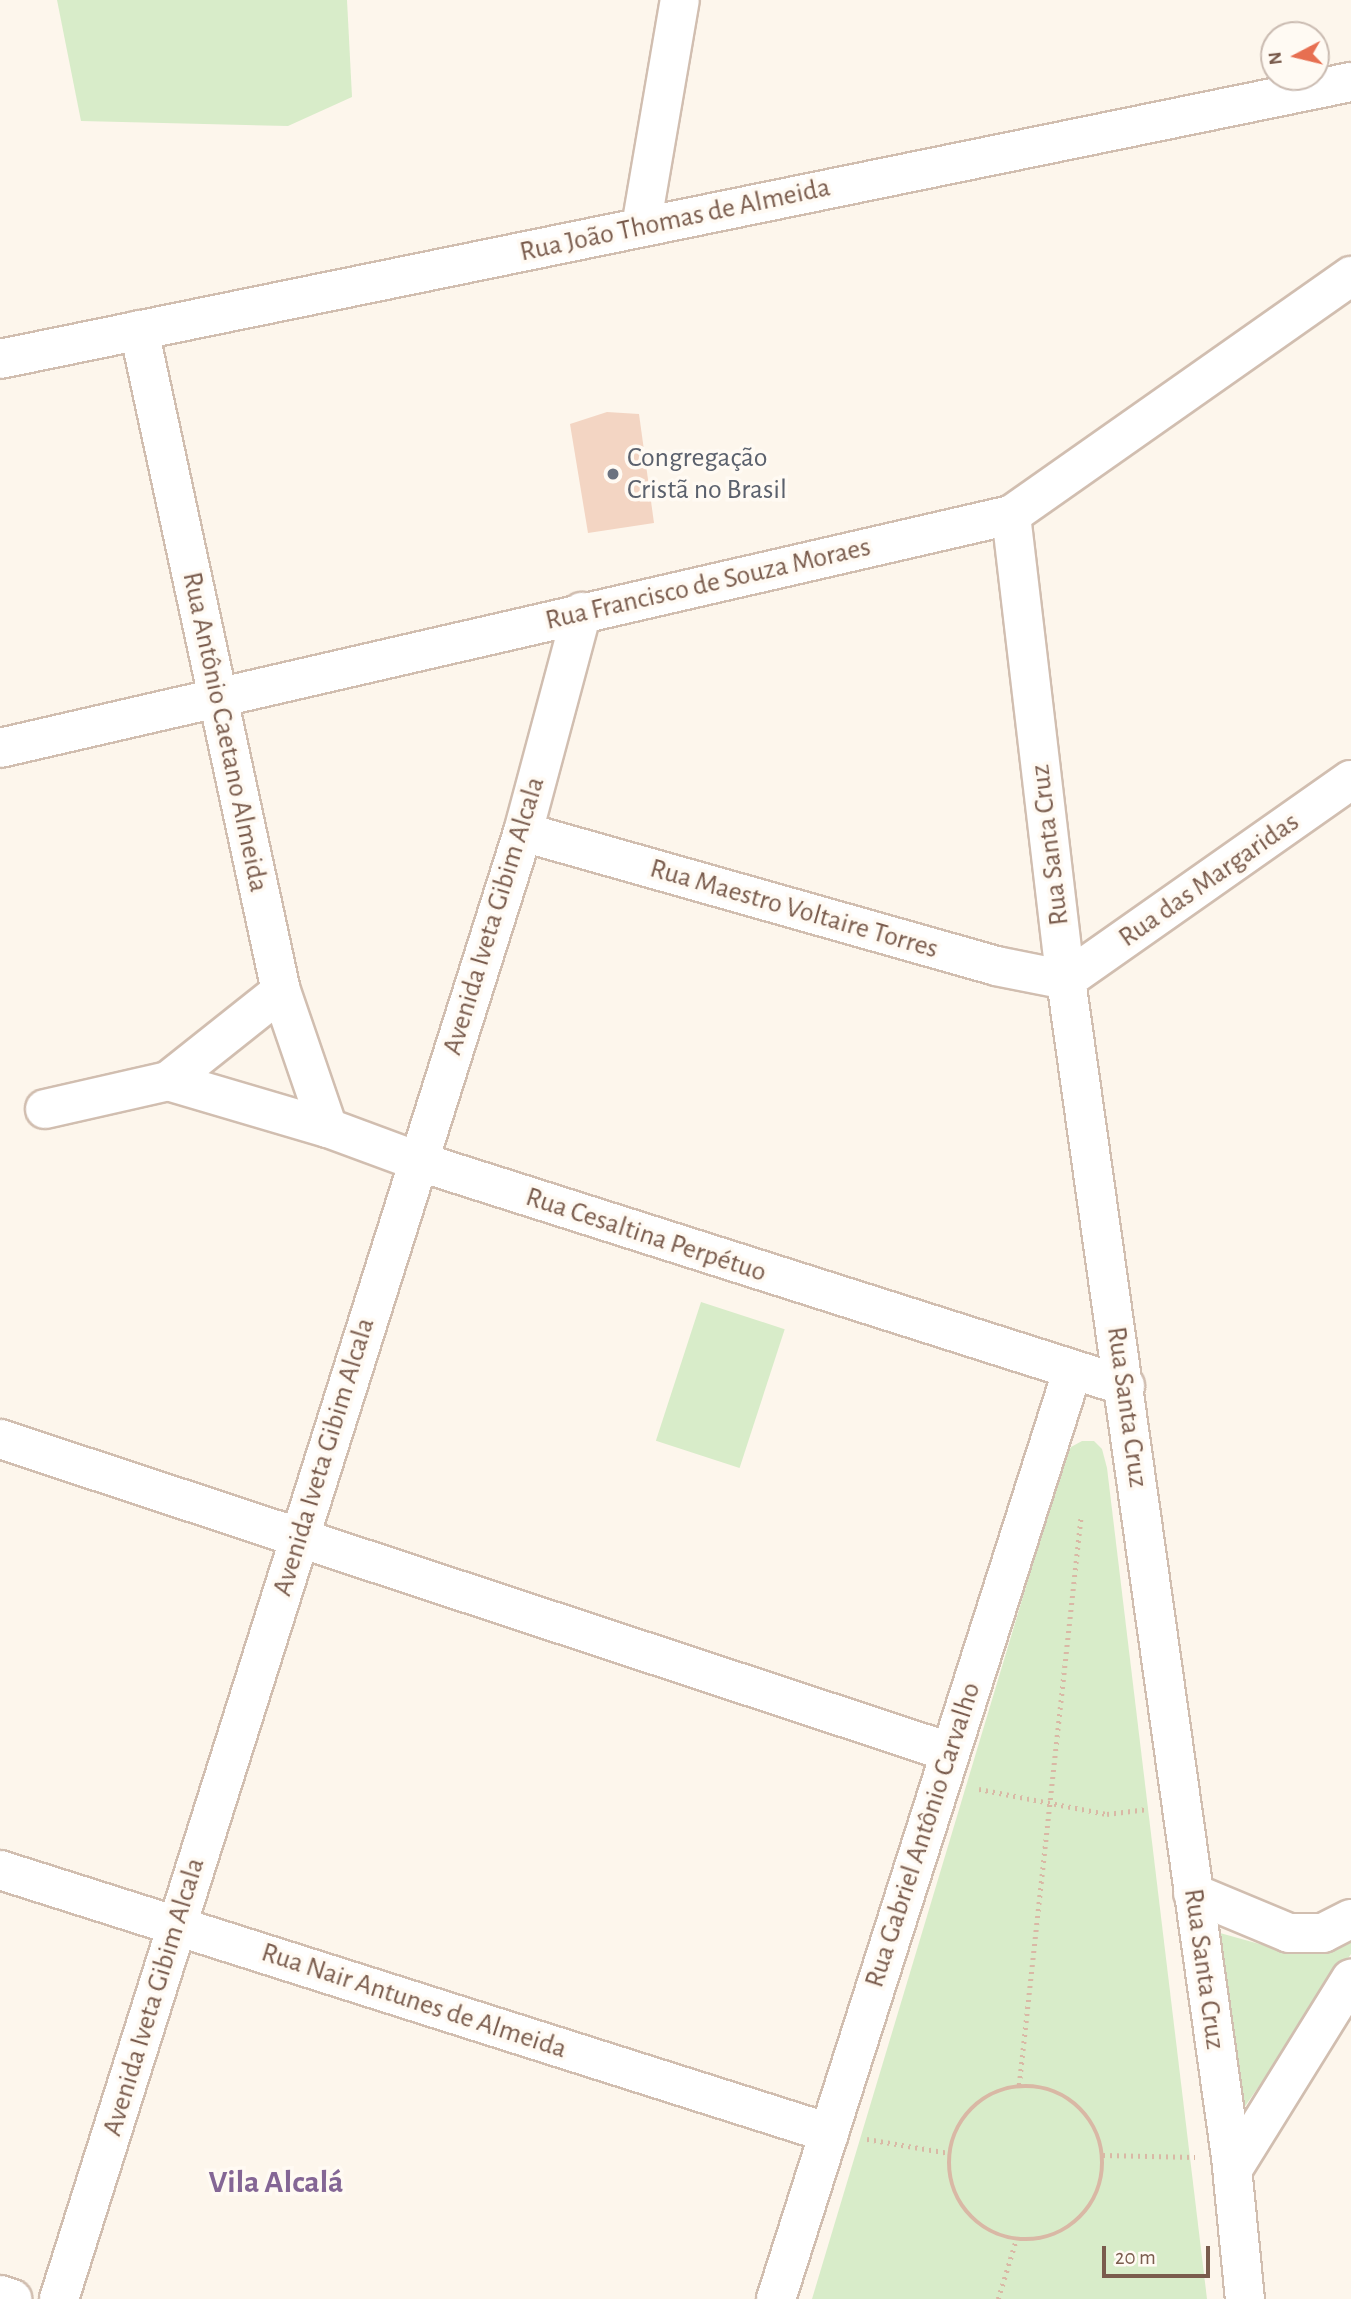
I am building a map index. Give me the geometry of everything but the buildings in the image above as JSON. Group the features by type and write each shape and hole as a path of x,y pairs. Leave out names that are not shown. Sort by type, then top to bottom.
{"street":[{"path":"641,227 680,0"},
{"name":"Rua João Thomas de Almeida","path":"0,359 641,227 1349,87"},
{"name":"Rua Francisco de Souza Moraes","path":"0,748 1011,515 1351,275"},
{"name":"Rua Antônio Caetano Almeida","path":"139,330 281,991 328,1128"},
{"name":"Rua Santa Cruz","path":"1011,515 1066,980 1232,2163 1245,2299"},
{"name":"Avenida Iveta Gibim Alcala","path":"59,2299 523,832 582,612"},
{"name":"Rua das Margaridas","path":"1066,980 1351,780"},
{"name":"Rua Maestro Voltaire Torres","path":"523,832 996,966 1066,980"},
{"name":"Rua Cesaltina Perpétuo","path":"45,1109 168,1082 281,991"},
{"name":"Rua Cesaltina Perpétuo","path":"168,1082 328,1128 417,1161 1072,1372 1125,1386"},
{"name":"Rua Gabriel Antônio Carvalho","path":"776,2299 1072,1372"},
{"path":"0,1439 299,1537 945,1766"},
{"name":"Rua Nair Antunes de Almeida","path":"0,1870 829,2133"},
{"path":"1193,1893 1289,1933 1323,1933 1351,1919"},
{"path":"1232,2163 1351,1979"},
{"path":"0,2295 12,2299"}],"path":[{"path":"1019,2085 1081,1516"},
{"path":"945,1766 1050,1803 1107,1814 1181,1805"},
{"path":"1019,2085 1057,2091 1076,2104 1091,2120 1102,2155 1100,2184 1077,2221 1059,2233 1016,2240 976,2223 962,2206 952,2186 949,2153 960,2121 974,2104 992,2092 1019,2085"},
{"path":"829,2133 949,2153"},
{"path":"1102,2155 1232,2163"},
{"path":"998,2299 1016,2240"}],"green space":[{"path":"57,0 347,0 352,97 288,126 81,121"},
{"path":"701,1302 785,1329 740,1468 656,1441"},
{"path":"1082,1441 1094,1441 1102,1449 1107,1468 1207,2299 812,2299 1064,1460 1071,1447"},
{"path":"1220,1933 1277,1949 1312,1949 1351,1942 1351,1954 1241,2112"}],"place":[{"name":"Congregação Cristã no Brasil","path":"613,474"}],"district":[{"name":"Vila Alcalá","path":"276,2182"}]}
